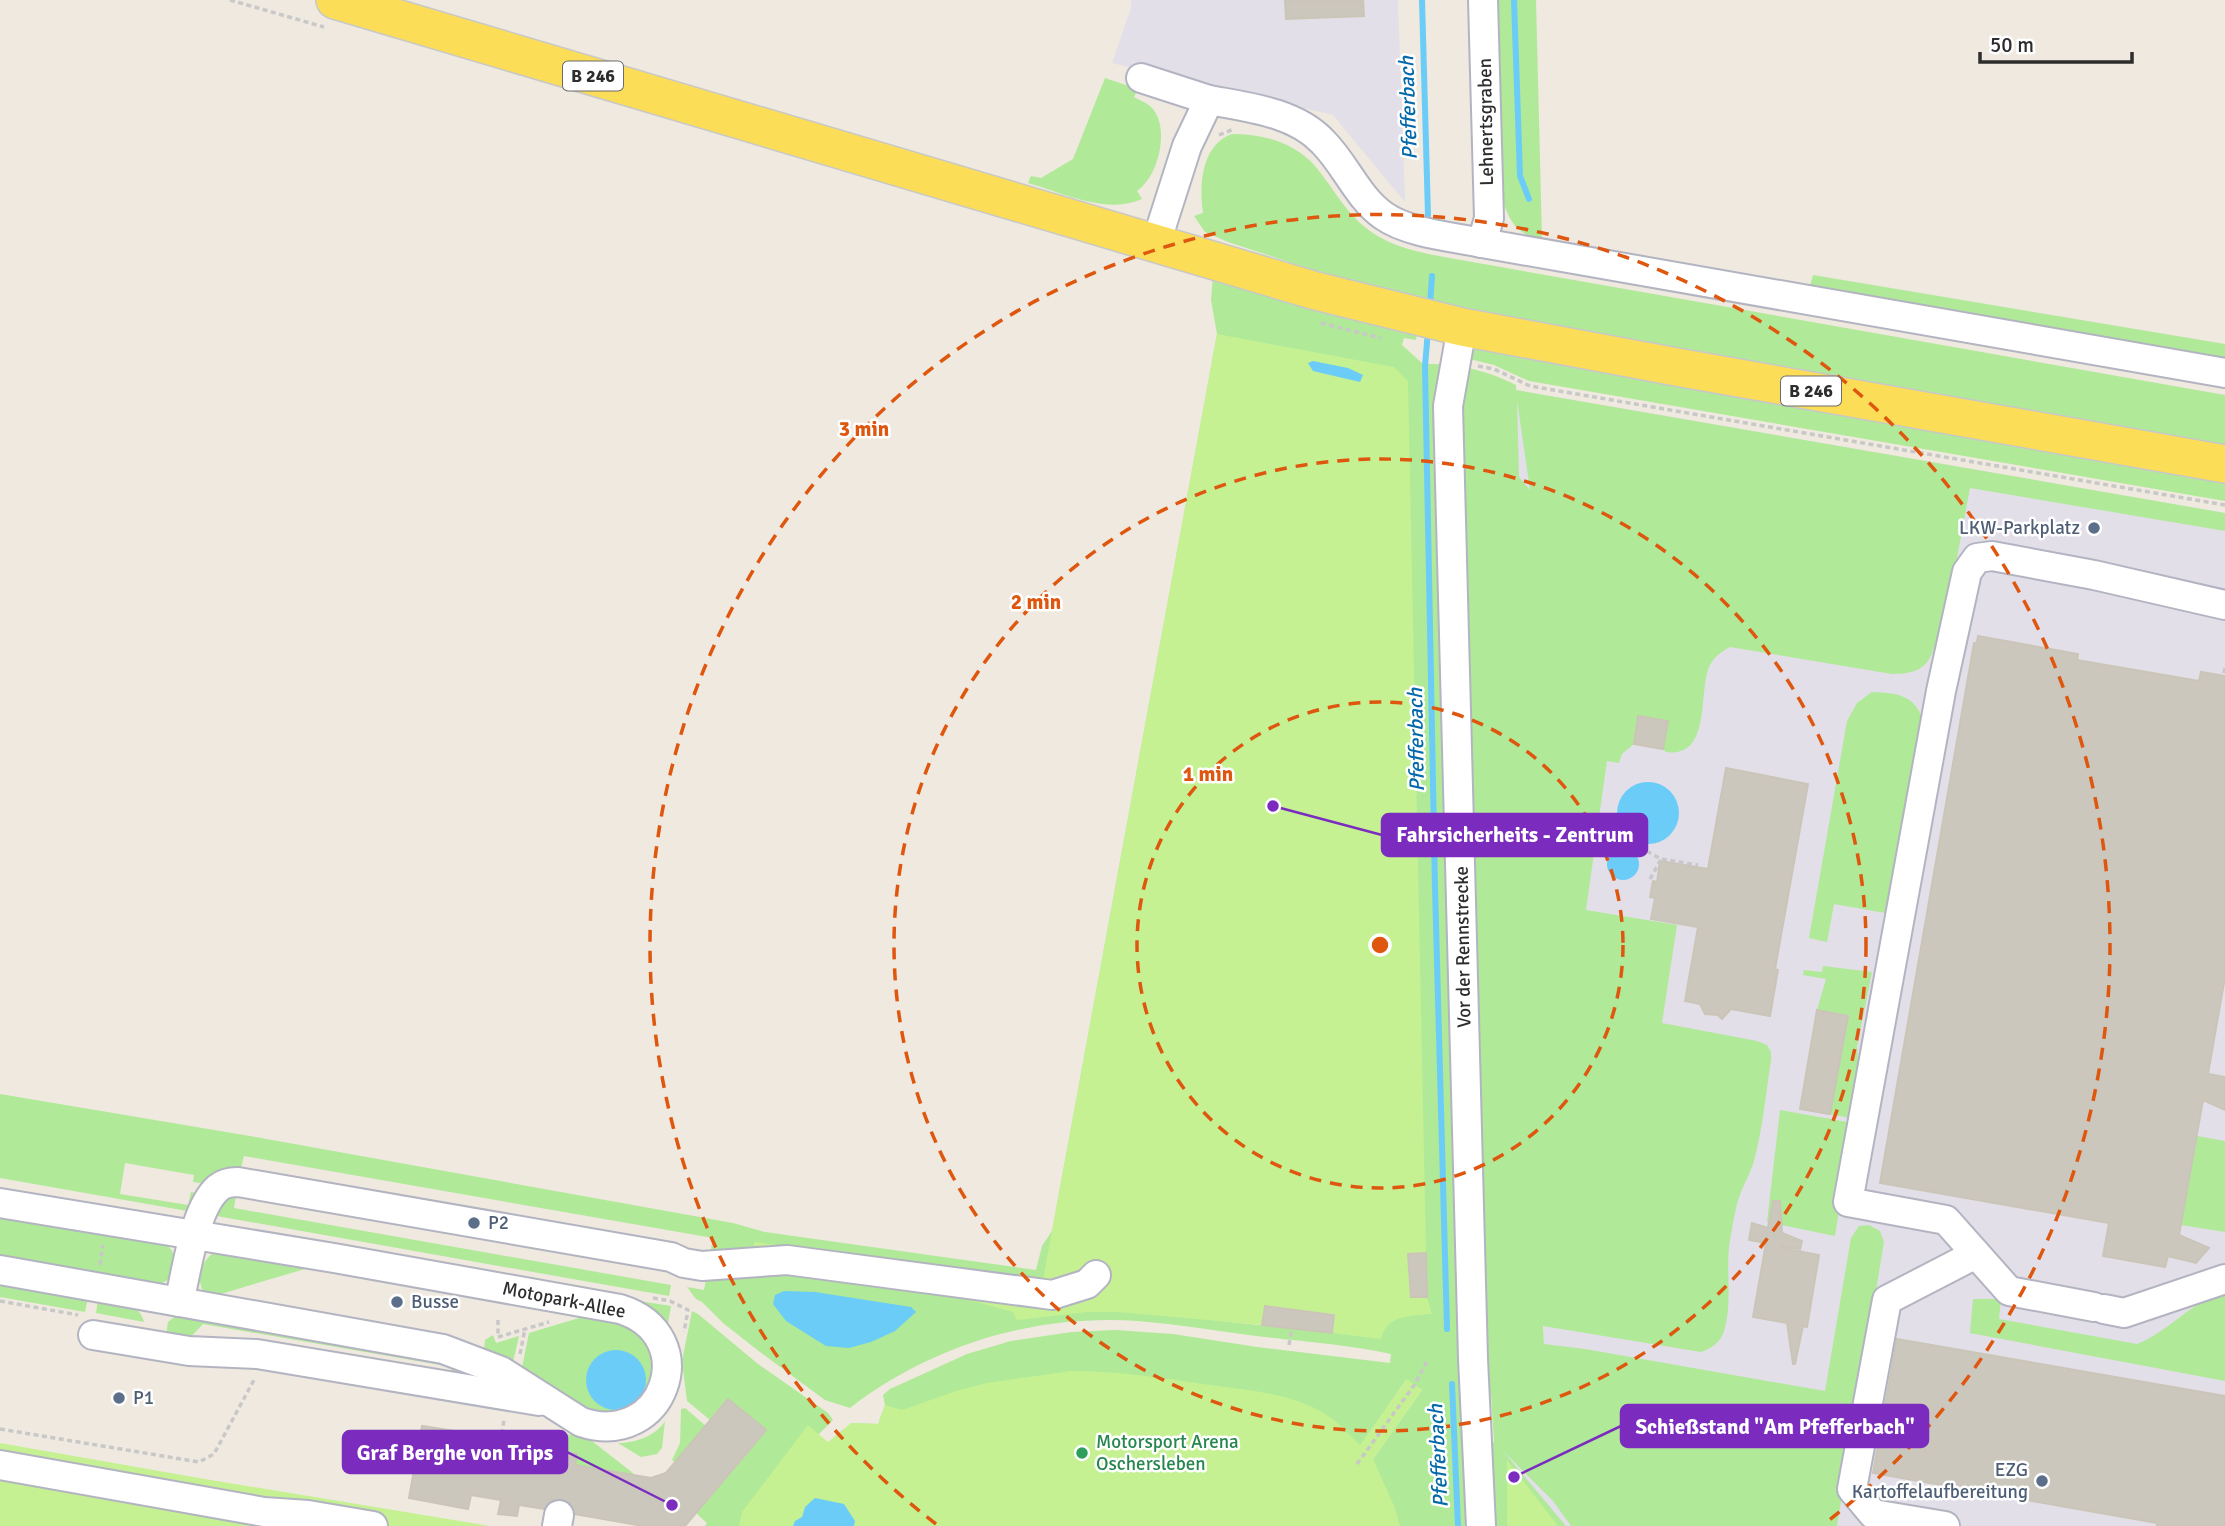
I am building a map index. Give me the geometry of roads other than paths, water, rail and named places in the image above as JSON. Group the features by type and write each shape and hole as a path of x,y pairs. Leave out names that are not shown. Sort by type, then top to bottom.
{"main road":[{"name":"B 246","path":"335,0 1156,243 1442,331 1682,368 2225,464"}],"street":[{"name":"Lehnertsgraben","path":"1482,243 1489,218 1483,0"},
{"path":"1141,78 1209,100 1283,117 1304,128 1322,141 1360,193 1387,218 1405,226 1482,243 2225,373"},
{"path":"1156,243 1187,146 1209,100"},
{"name":"Vor der Rennstrecke","path":"1442,331 1448,406 1473,1359 1482,1526"},
{"path":"2225,605 2094,575 1992,556 1977,558 1967,572 1941,691 1848,1202 1946,1220 2009,1291 2124,1313 2225,1279"},
{"path":"150,1345 195,1237 205,1206 216,1189 224,1184 238,1182 671,1257 684,1263 702,1266 787,1260 1052,1295 1087,1284 1096,1275"},
{"name":"Motopark-Allee","path":"0,1203 620,1309 639,1317 656,1332 664,1349 667,1376 652,1407 638,1419 619,1426 594,1427 549,1403 501,1370 443,1349 0,1270"},
{"path":"1945,1526 1874,1514 1852,1489 1887,1300 1976,1254"},
{"path":"93,1335 189,1351 257,1354 549,1403"},
{"path":"0,1465 264,1512 373,1526"}],"water":[{"path":"1313,361 1348,368 1363,375 1360,382 1313,371 1308,363"},
{"path":"1648,782 1670,791 1679,813 1670,835 1648,844 1626,835 1617,813 1626,791"},
{"path":"1623,848 1634,853 1639,864 1634,875 1623,880 1612,875 1607,864 1612,853"},
{"path":"784,1291 815,1292 911,1307 916,1312 895,1331 871,1342 849,1348 826,1346 786,1321 773,1304 775,1295"},
{"path":"616,1350 633,1355 641,1363 646,1380 641,1397 633,1405 616,1410 599,1405 591,1397 586,1380 591,1363 599,1355"},
{"path":"815,1498 844,1504 855,1521 854,1526 793,1526 795,1521 802,1517 805,1507"}],"waterway":[{"name":"Pfefferbach","path":"1422,0 1428,215"},
{"path":"1514,0 1520,176 1529,199"},
{"name":"Pfefferbach","path":"1430,306 1432,276"},
{"name":"Pfefferbach","path":"1428,331 1425,366 1447,1329"},
{"name":"Pfefferbach","path":"1452,1384 1458,1526"}],"place":[{"name":"LKW-Parkplatz","path":"2094,528"},
{"name":"Fahrsicherheits - Zentrum","path":"1273,806"},
{"name":"P2","path":"474,1223"},
{"name":"Busse","path":"397,1302"},
{"name":"P1","path":"119,1398"},
{"name":"Motorsport Arena Oschersleben","path":"1082,1453"},
{"name":"Schießstand \"Am Pfefferbach\"","path":"1514,1477"},
{"name":"EZG Kartoffelaufbereitung","path":"2042,1481"},
{"name":"Graf Berghe von Trips","path":"672,1505"}]}
